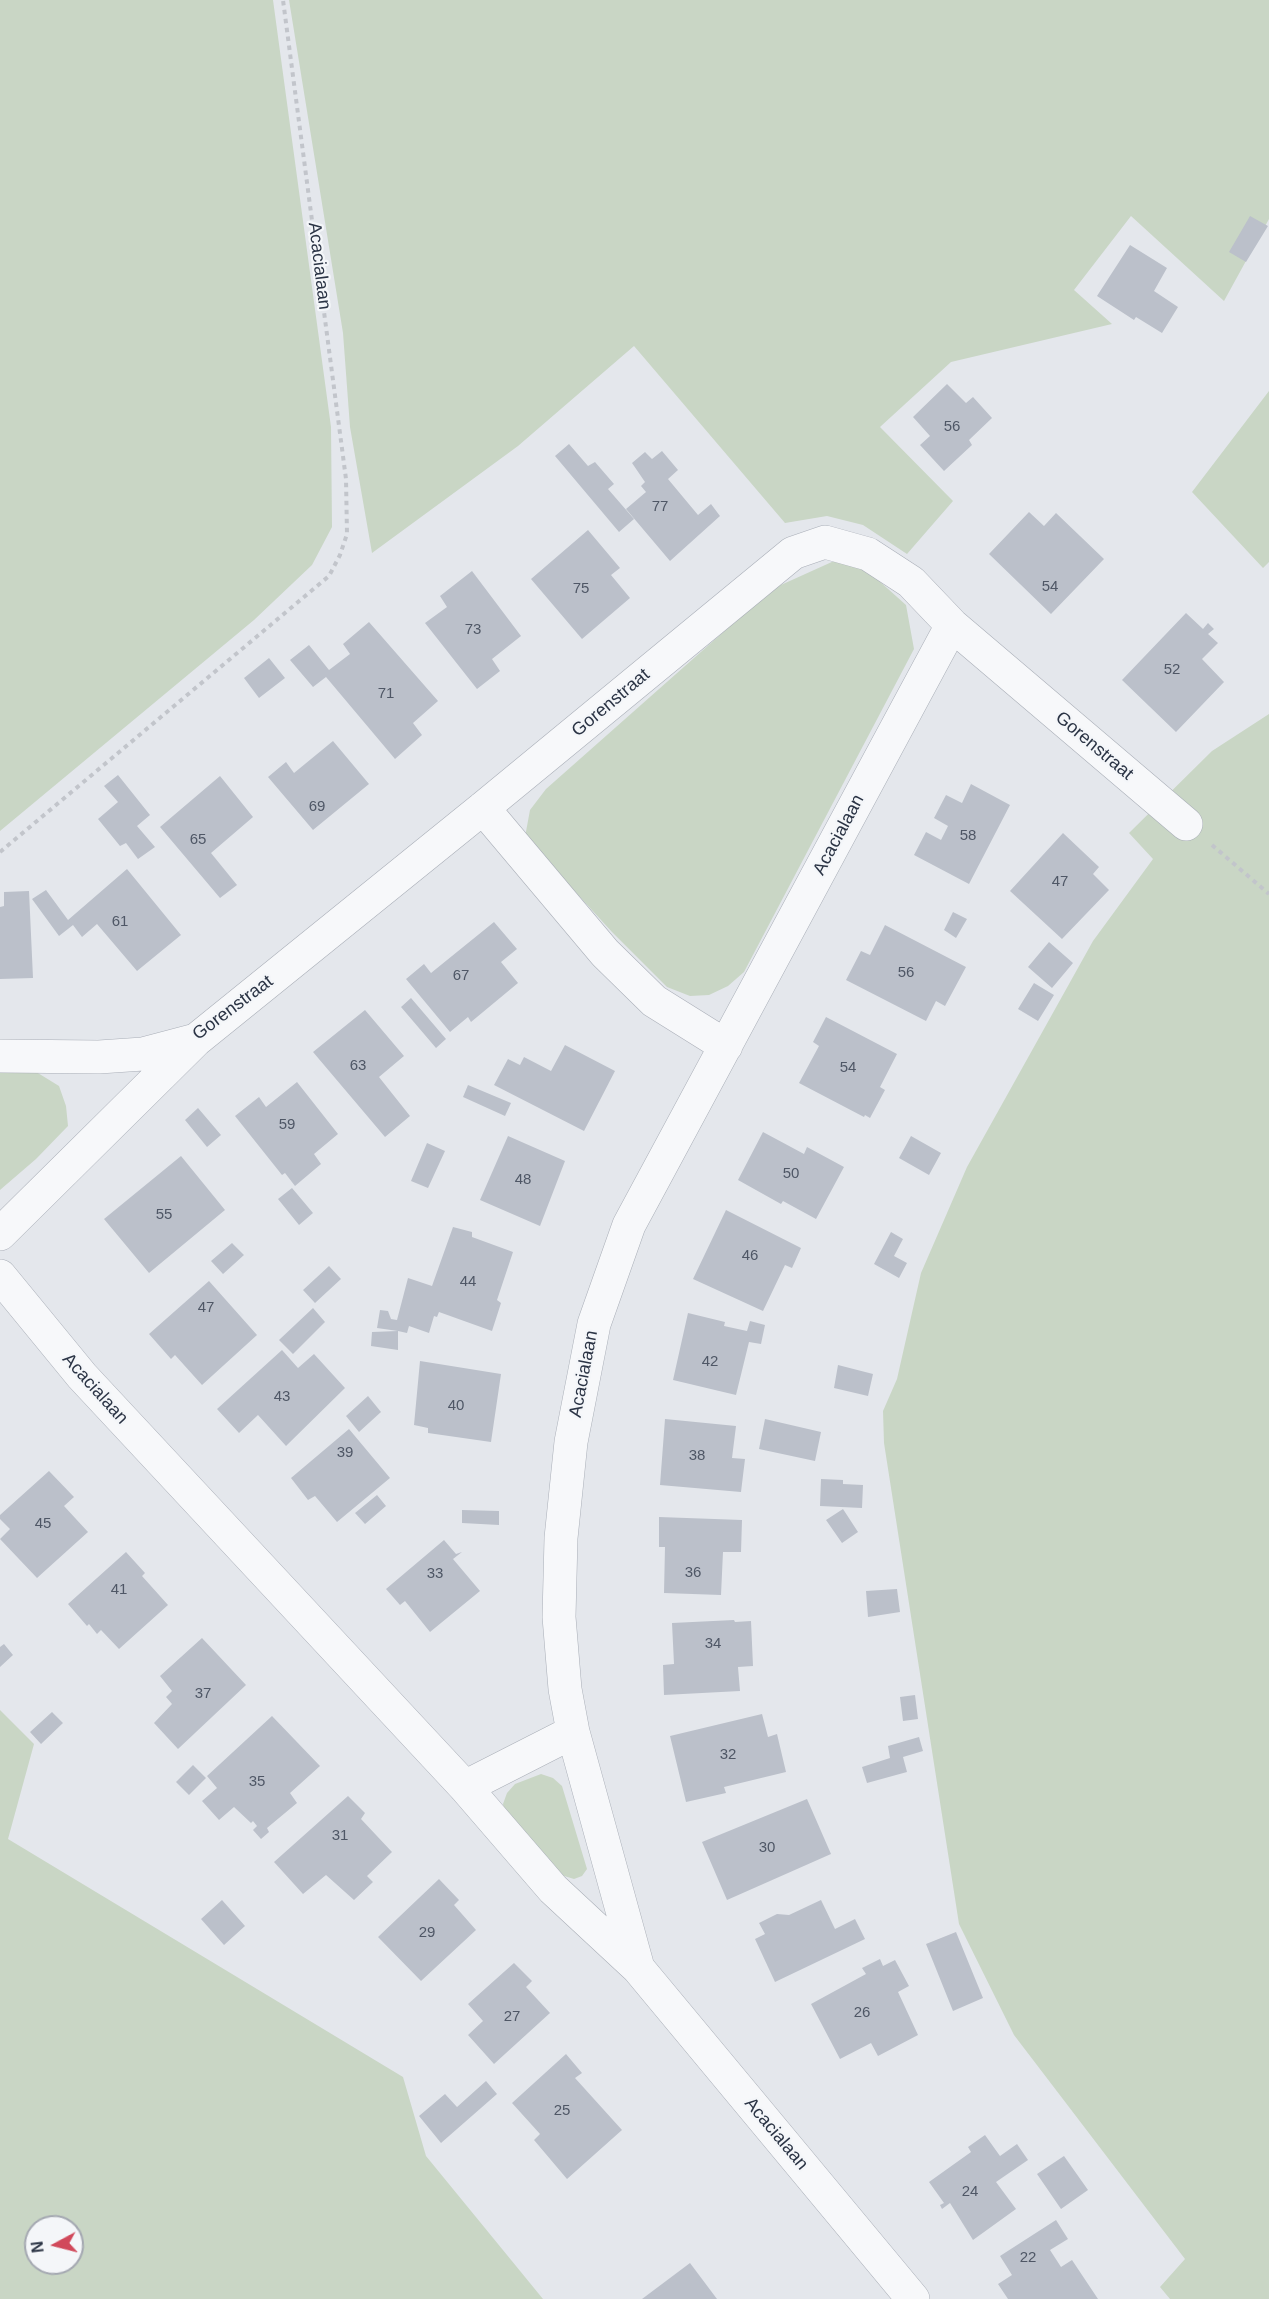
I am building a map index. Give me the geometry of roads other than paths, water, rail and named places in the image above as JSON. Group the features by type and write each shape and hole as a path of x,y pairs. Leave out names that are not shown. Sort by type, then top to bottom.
{"street":[{"name":"Gorenstraat","path":"0,1056 99,1057 143,1054 196,1040 793,553 825,542 868,554 911,582 952,625 1186,824"},
{"name":"Acacialaan","path":"638,1968 573,1732 565,1689 559,1617 561,1538 571,1442 594,1324 629,1225 952,625"},
{"path":"483,808 605,953 654,1001 726,1046"},
{"path":"0,1234 196,1040"},
{"name":"Acacialaan","path":"0,1276 82,1376 465,1787 554,1889 638,1968 913,2299"},
{"path":"465,1787 573,1732"}]}
